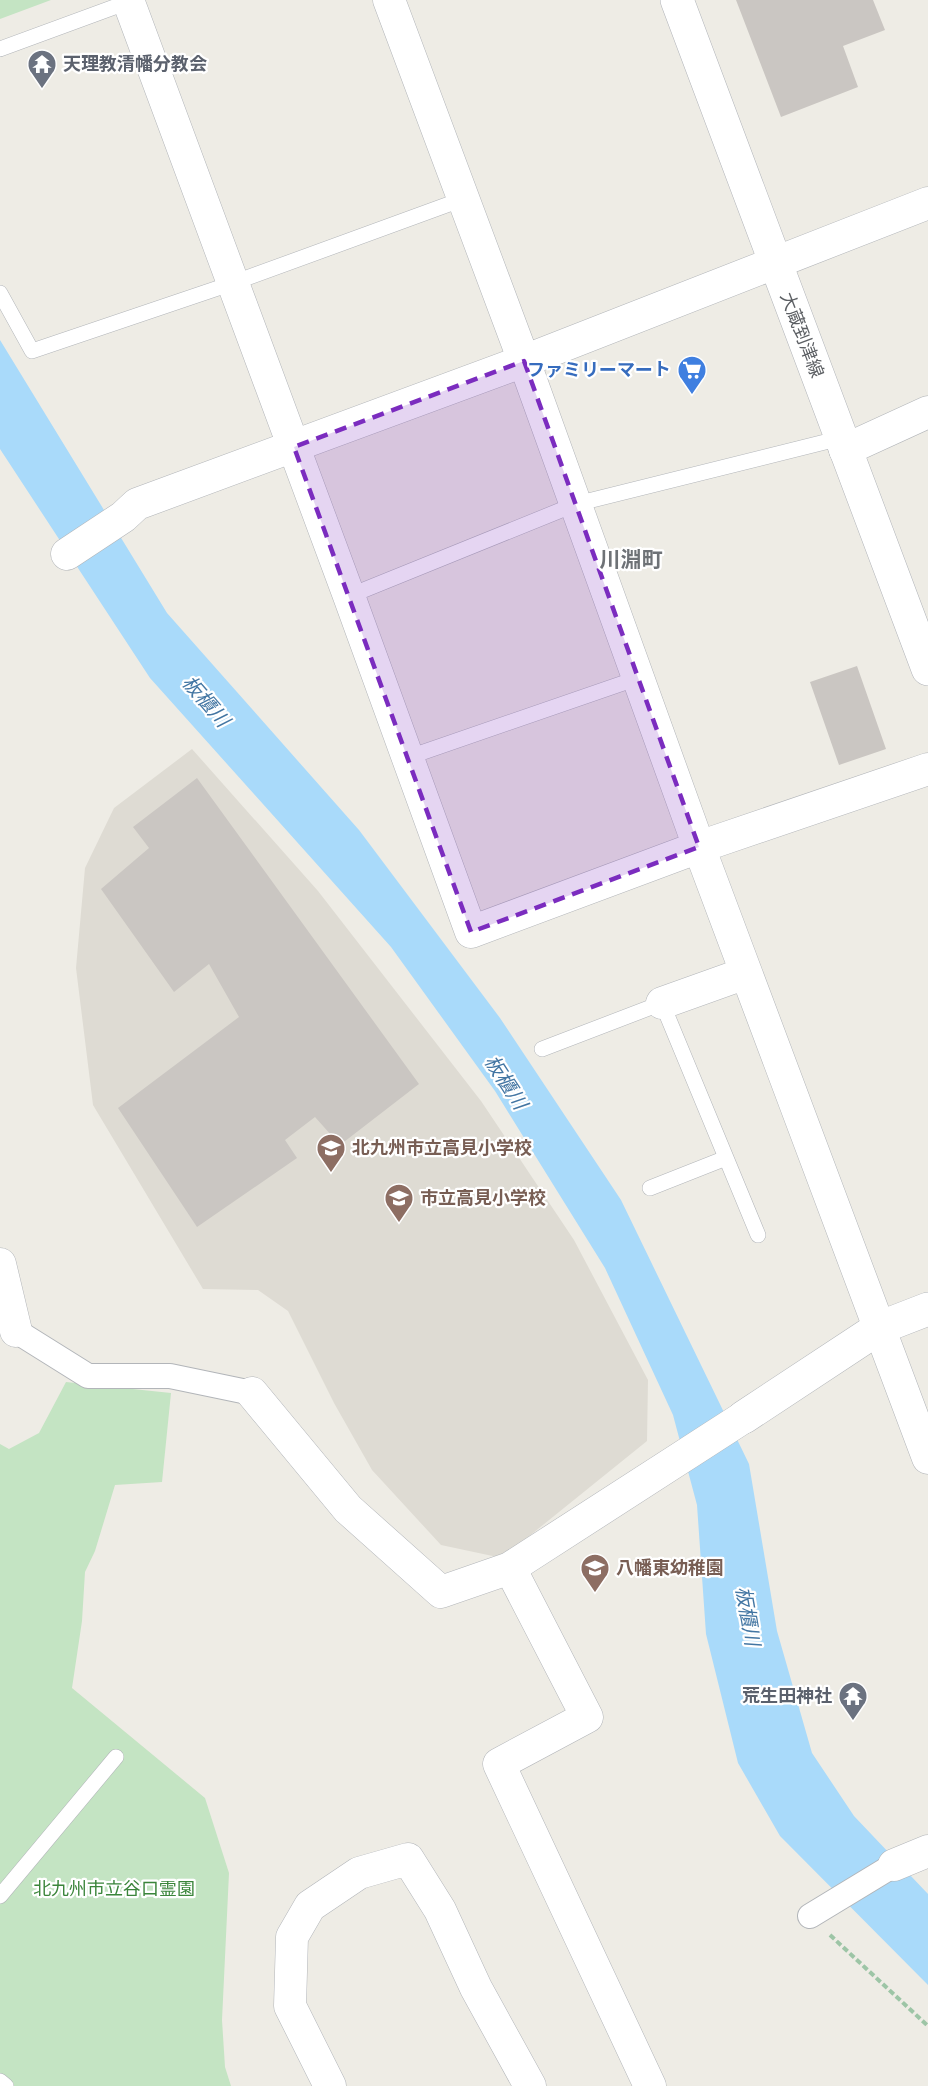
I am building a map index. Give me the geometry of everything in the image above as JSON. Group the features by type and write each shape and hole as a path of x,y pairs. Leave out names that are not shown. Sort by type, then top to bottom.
{"main road":[{"name":"大蔵到津線","path":"677,0 928,669"},
{"path":"744,1417 879,1328 928,1309"}],"street":[{"path":"389,0 524,361 699,847 928,1458"},
{"path":"128,1 409,758 471,932 699,847 928,769"},
{"path":"67,554 123,517 137,504 524,361 928,203"},
{"path":"844,444 928,412"},
{"path":"662,1004 746,973"},
{"path":"0,1264 16,1331 88,1376 170,1376 252,1393 348,1509 441,1592 510,1568 744,1417"},
{"path":"510,1568 587,1717 499,1764 650,2086"},
{"path":"810,1916 894,1865 928,1851"},
{"path":"330,2086 290,2006 292,1937 310,1906 320,1899 359,1873 408,1859 440,1910 476,1988 530,2086"}],"lane":[{"path":"0,49 128,1"},
{"path":"0,293 32,351 233,283 463,199"},
{"path":"349,596 576,504 844,444"},
{"path":"409,758 638,678"},
{"path":"542,1049 662,1004 758,1235"},
{"path":"651,1188 726,1158"},
{"path":"0,1896 116,1757"},
{"path":"0,2081 6,2086"}],"path":[{"path":"810,1916 928,2026"}],"highlighted area":[{"path":"524,361 699,847 471,932 294,447"}],"shaded area":[{"name":"北九州市立高見小学校","path":"192,749 318,891 481,1101 574,1240 648,1380 647,1441 502,1558 441,1545 372,1470 334,1403 288,1311 258,1290 203,1289 93,1105 76,968 85,868 114,808"}],"green space":[{"path":"0,0 51,0 0,19"},
{"name":"北九州市立谷口霊園","path":"66,1382 171,1393 162,1482 115,1485 95,1551 85,1572 82,1621 72,1688 205,1798 229,1873 222,2020 225,2067 231,2086 0,2086 0,1444 9,1449 39,1433"}],"water":[{"name":"板櫃川","path":"0,340 167,613 359,830 500,1018 621,1200 749,1464 777,1631 812,1753 854,1816 928,1894 928,1985 780,1836 738,1763 706,1634 697,1505 673,1415 605,1268 495,1091 391,947 150,678 0,449"}],"building":[{"path":"736,0 873,0 885,30 843,46 858,87 781,117"},
{"path":"857,666 886,749 839,765 810,682"},
{"path":"197,778 419,1084 340,1145 315,1117 285,1140 297,1158 197,1227 118,1108 239,1017 209,964 174,992 101,889 149,848 133,827"}],"place":[{"name":"天理教清幡分教会","path":"42,90"},
{"name":"ファミリーマート","path":"692,396"},
{"name":"北九州市立高見小学校","path":"331,1174"},
{"name":"市立高見小学校","path":"399,1224"},
{"name":"八幡東幼稚園","path":"595,1594"},
{"name":"荒生田神社","path":"853,1722"}],"district":[{"name":"川淵町","path":"631,560"}]}
